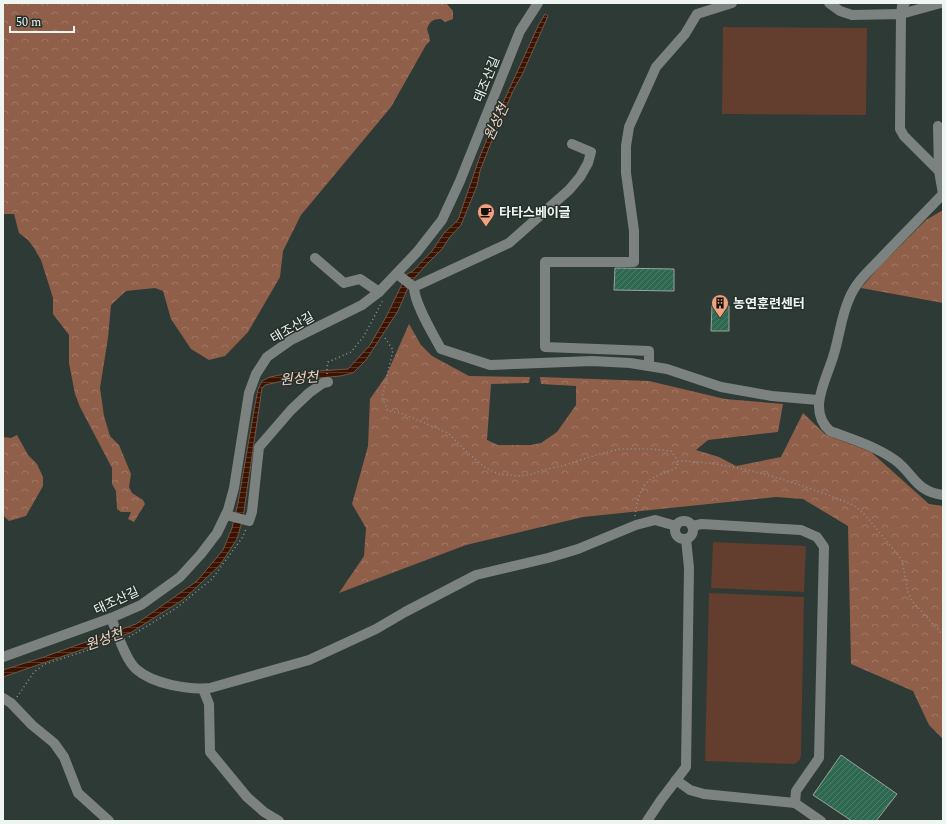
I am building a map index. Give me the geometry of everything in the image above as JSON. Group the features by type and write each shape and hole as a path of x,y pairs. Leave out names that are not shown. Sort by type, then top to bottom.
{"street":[{"name":"태조산길","path":"3,657 113,623 180,577 201,554 229,515 248,393 256,374 267,357 291,340 383,293 418,252 442,220 460,181 520,31 538,3"},
{"path":"648,366 649,351 545,347 545,262 634,262 634,231 626,173 626,146 629,126 656,67 685,34 697,14 732,3"},
{"path":"829,3 840,11 852,15 901,14 941,3"},
{"path":"905,3 902,6 901,14 900,129 904,136 938,171"},
{"path":"938,126 938,171 943,194 861,280 849,297 840,324 834,358 818,400 823,425 830,431 878,449 896,460 919,486 933,494 943,495"},
{"path":"412,286 509,243 538,219 573,186 588,163 591,152 572,144"},
{"path":"315,258 344,282 360,279 383,293"},
{"path":"399,276 412,286 416,299 441,349 490,365 592,362 630,363 667,369 721,388 772,396 818,400"},
{"path":"229,515 248,520 252,512 259,447 291,410 323,383 328,382"},
{"path":"113,623 119,640 135,668 147,676 168,684 186,687 210,688 309,660 376,629 476,575 548,558 578,549 634,525 655,520 676,526"},
{"path":"680,522 688,522 692,526 692,535 686,539 681,539 676,535 676,526 680,522"},
{"path":"692,526 702,524 802,530 817,537 824,547 819,758 796,791 795,803"},
{"path":"647,821 686,766 689,568 686,539"},
{"path":"203,688 209,704 210,752 247,798 264,812 279,821"},
{"path":"7,700 32,725 54,743 64,757 78,793 109,821"},
{"path":"676,780 690,790 704,794 795,803 821,821"}],"path":[{"path":"327,368 328,362 351,352 360,342 383,293"},
{"path":"386,338 393,350 382,398 388,410 448,433 487,469 500,474 512,476 530,475 620,449 651,449 671,451 678,461 677,468 650,480 643,487 638,496 634,525"},
{"path":"678,461 723,465 761,474 830,496 856,507 866,516 902,560 908,592 912,601 943,635"},
{"path":"7,700 26,686 34,672 45,664 133,636 175,609 212,579 242,538 248,520"}],"green space":[{"path":"3,3 446,3 453,11 453,19 445,22 441,19 436,19 429,24 427,29 430,41 426,45 391,107 301,215 283,251 280,277 248,332 225,356 209,360 191,349 171,319 163,291 155,288 126,291 111,305 108,338 100,388 104,416 110,436 119,445 131,474 129,487 132,493 143,500 145,504 134,522 128,519 131,512 121,512 117,509 116,491 112,484 112,468 80,407 75,394 69,363 69,335 53,314 53,298 41,260 28,240 19,233 14,214 3,214"},
{"path":"943,210 943,303 861,288 879,267 926,220"},
{"path":"409,324 421,345 432,356 469,376 530,377 529,383 491,384 487,440 498,445 531,445 541,443 557,432 576,405 576,386 541,384 540,377 649,381 725,399 783,404 778,432 708,440 696,450 719,457 736,466 781,457 803,413 826,435 871,452 929,504 943,506 943,739 929,725 913,691 851,664 848,526 803,499 776,497 583,517 466,545 339,593 364,556 366,528 352,504 368,446 370,399 386,376"},
{"path":"17,435 28,455 37,464 43,477 43,486 26,516 9,521 3,515 3,437 11,438"}],"shaded area":[{"path":"723,27 867,28 866,115 722,114"},
{"path":"713,542 806,546 804,592 711,588"},
{"path":"709,593 804,597 801,756 799,761 794,764 705,761"}],"water":[{"name":"원성천","path":"545,14 548,16 494,135 480,171 477,186 461,225 442,249 410,283 398,311 366,360 353,373 340,376 278,382 265,385 262,388 243,518 237,539 220,565 184,599 130,633 3,677 3,670 136,624 197,581 223,550 232,528 238,503 258,389 262,381 270,377 290,373 348,369 370,345 386,317 407,274 413,271 432,251 444,233 458,220 480,156 492,127 538,26"}],"building":[{"path":"615,268 674,269 674,291 614,290"},
{"name":"농연훈련센터","path":"712,306 729,306 729,331 711,331"},
{"path":"841,755 897,794 876,821 852,821 813,795"}],"place":[{"name":"타타스베이글","path":"486,227"},
{"name":"농연훈련센터","path":"720,318"}]}
